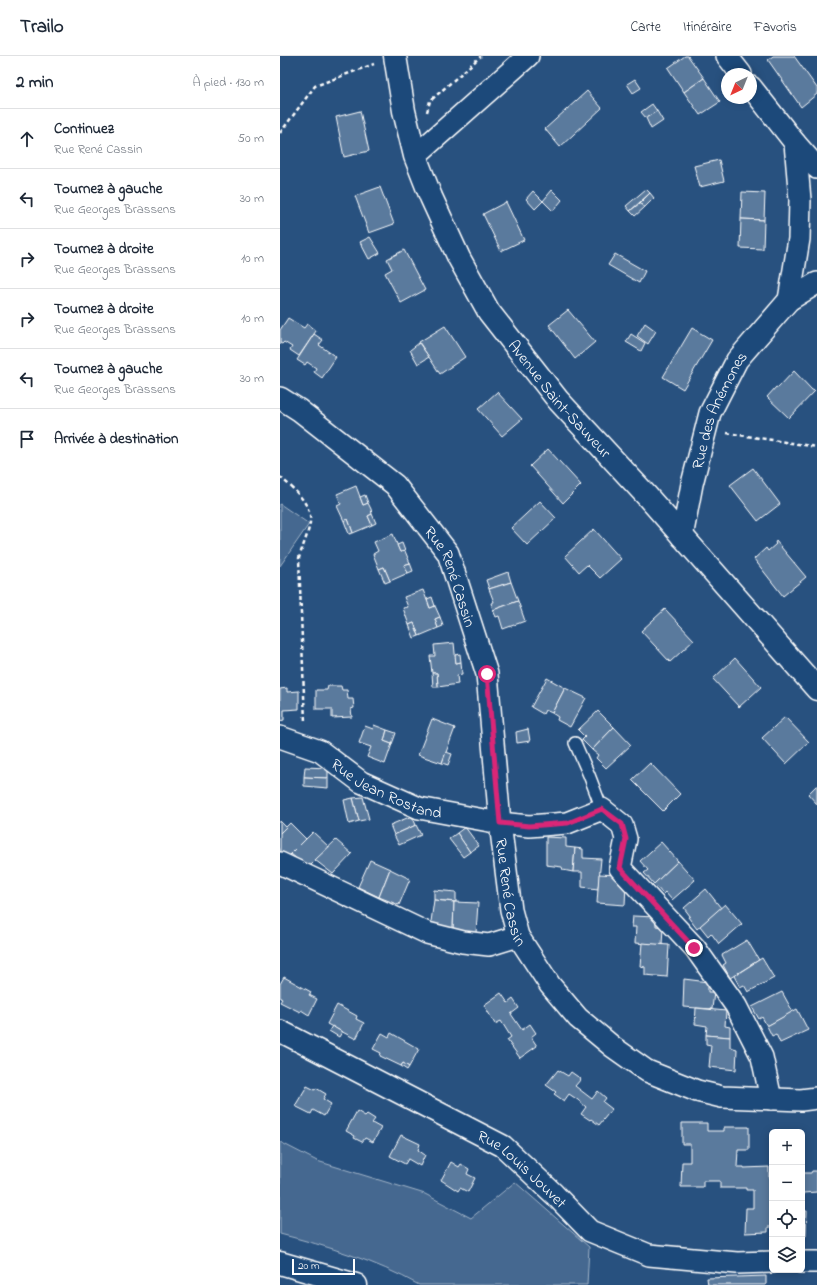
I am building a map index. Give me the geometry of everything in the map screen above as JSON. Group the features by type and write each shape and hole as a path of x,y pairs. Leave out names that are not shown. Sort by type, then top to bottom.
{"street":[{"name":"Avenue Saint-Sauveur","path":"395,56 404,111 415,156 431,197 459,258 489,312 558,400 682,536 817,689"},
{"path":"415,156 528,56"},
{"path":"727,56 736,68"},
{"path":"757,95 795,143 817,168"},
{"path":"789,300 799,239 800,200 795,143"},
{"name":"Rue des Anémones","path":"682,536 692,484 710,413 737,360 789,300 817,283"},
{"name":"Rue René Cassin","path":"280,398 298,410 394,485 448,553 487,674 500,823 511,910 518,936 550,985 578,1018 613,1047 647,1071 697,1091 722,1097 800,1100 817,1098"},
{"name":"Rue Jean Rostand","path":"280,737 320,751 362,782 419,808 500,823 529,826 568,823 602,809"},
{"path":"602,809 622,824 626,839 620,868 694,948 736,1006 762,1057 771,1099"},
{"path":"280,863 427,932 463,942 489,945 518,936"},
{"name":"Rue Louis Jouvet","path":"280,1031 502,1146 554,1194 590,1231 649,1255 737,1263 769,1262"},
{"path":"805,1262 817,1262"},
{"path":"280,1263 356,1285"}],"lane":[{"path":"575,743 602,809"}],"path":[{"path":"280,133 315,86 395,56"},
{"path":"426,114 430,100 481,56"},
{"path":"705,430 817,447"},
{"path":"280,478 295,491 306,504 311,517 307,535 299,558 306,746"}],"shaded area":[{"path":"280,504 309,524 280,566"},
{"path":"280,1142 317,1161 425,1194 471,1218 515,1182 589,1247 587,1285 419,1285 369,1261 280,1234"}],"building":[{"path":"685,56 688,56 704,78 684,92 668,68"},
{"path":"773,56 794,56 817,88 817,94 801,107 768,60"},
{"path":"704,78 720,102 700,115 684,92"},
{"path":"635,79 641,88 633,93 627,84"},
{"path":"587,91 602,108 560,147 545,129"},
{"path":"652,104 657,111 646,118 641,112"},
{"path":"360,111 369,151 344,157 336,117"},
{"path":"657,111 663,121 651,129 646,118"},
{"path":"719,160 724,181 700,187 694,166"},
{"path":"380,187 394,224 369,233 355,196"},
{"path":"646,189 650,193 630,211 626,206"},
{"path":"552,190 562,200 553,211 543,201"},
{"path":"533,191 543,201 535,209 526,199"},
{"path":"742,192 765,193 764,220 741,219"},
{"path":"650,193 654,198 644,208 640,203"},
{"path":"506,202 524,240 501,251 483,214"},
{"path":"640,203 644,208 635,216 630,211"},
{"path":"741,219 764,220 763,249 740,248"},
{"path":"370,237 380,253 369,259 360,242"},
{"path":"404,250 425,290 401,303 385,273 392,269 387,259"},
{"path":"615,254 645,271 639,283 608,265"},
{"path":"568,310 595,342 575,359 549,325"},
{"path":"288,318 304,328 307,324 316,331 299,356 290,350 292,347 284,342 282,344 280,343 280,330"},
{"path":"645,323 656,331 648,344 637,336"},
{"path":"445,326 465,357 440,374 419,342"},
{"path":"692,328 712,340 683,389 663,377"},
{"path":"314,334 323,340 319,345 336,357 322,378 314,372 316,368 307,362 305,365 297,360"},
{"path":"631,334 645,343 641,351 626,342"},
{"path":"419,343 429,357 418,364 410,350"},
{"path":"794,371 812,390 815,391 789,418 767,397"},
{"path":"497,392 522,419 502,436 478,409"},
{"path":"548,449 581,485 563,503 530,466"},
{"path":"753,468 780,504 758,521 730,485"},
{"path":"356,486 363,505 368,503 371,509 372,514 368,516 372,525 353,533 348,519 344,521 337,506 341,504 337,494"},
{"path":"365,495 368,503 363,505 360,497"},
{"path":"540,501 556,518 527,545 511,528"},
{"path":"372,514 376,523 372,525 368,516"},
{"path":"348,519 353,533 349,534 344,521"},
{"path":"594,529 621,559 600,578 587,565 579,572 565,556"},
{"path":"393,534 400,552 405,551 410,563 404,565 408,573 390,581 384,567 379,569 373,554 378,551 374,542"},
{"path":"776,541 806,577 783,596 754,559 766,548 768,551 776,544"},
{"path":"402,543 405,551 400,552 397,545"},
{"path":"410,563 413,571 408,573 404,565"},
{"path":"384,567 390,581 385,583 379,569"},
{"path":"508,572 511,582 489,589 486,580"},
{"path":"511,582 518,601 493,610 491,603 494,602 489,589"},
{"path":"423,590 430,608 435,606 440,617 435,619 438,628 419,636 414,623 409,625 403,608 408,607 404,597"},
{"path":"432,597 435,606 430,608 427,599"},
{"path":"518,601 525,621 503,629 499,616 496,617 493,610"},
{"path":"665,609 694,640 670,662 641,631"},
{"path":"440,617 443,626 438,628 435,619"},
{"path":"414,623 419,636 414,638 409,625"},
{"path":"454,643 456,663 461,662 462,674 457,675 458,684 438,687 437,673 432,673 430,656 435,656 434,645"},
{"path":"460,654 461,662 456,663 455,655"},
{"path":"735,658 761,687 739,707 713,679"},
{"path":"432,673 437,673 438,687 433,687"},
{"path":"547,678 565,688 552,713 545,710 543,714 531,707"},
{"path":"328,686 341,686 342,690 347,690 348,699 353,699 354,708 351,709 352,717 332,718 332,709 316,709 316,690 327,690"},
{"path":"287,688 287,692 299,691 299,709 284,710 284,720 280,721 280,689"},
{"path":"565,688 586,698 570,727 557,720 558,717 552,713"},
{"path":"598,711 614,727 592,750 582,740 585,737 578,730"},
{"path":"785,717 809,742 786,764 762,738"},
{"path":"432,719 455,728 442,763 418,755"},
{"path":"374,725 387,730 384,741 392,744 385,764 367,757 371,747 359,743 365,726 373,729"},
{"path":"614,727 631,745 606,768 596,758 598,755 592,750"},
{"path":"528,729 530,741 517,743 516,732"},
{"path":"387,730 396,733 392,744 384,741"},
{"path":"446,752 452,754 448,765 442,763"},
{"path":"650,763 680,794 663,811 632,780"},
{"path":"305,767 328,768 328,778 304,777"},
{"path":"304,777 328,778 328,788 304,786"},
{"path":"817,785 817,804 808,794"},
{"path":"363,797 369,819 359,821 353,798"},
{"path":"353,798 359,821 349,824 344,800"},
{"path":"412,816 416,825 394,835 390,825"},
{"path":"280,821 286,827 280,833"},
{"path":"290,823 306,839 285,860 280,857 280,833"},
{"path":"416,825 421,835 399,845 394,835"},
{"path":"465,827 479,846 470,852 457,833"},
{"path":"313,832 329,847 308,868 291,854"},
{"path":"457,833 470,852 463,857 449,839"},
{"path":"546,837 566,838 566,847 575,848 573,872 563,870 562,867 546,865"},
{"path":"336,840 352,854 333,874 315,860"},
{"path":"661,842 678,861 654,884 644,873 648,870 640,861"},
{"path":"575,848 583,849 583,858 601,859 598,889 582,887 582,872 573,872"},
{"path":"370,860 390,869 379,897 358,887"},
{"path":"678,861 695,880 672,900 665,892 663,894 654,884"},
{"path":"390,869 410,879 399,905 379,897"},
{"path":"599,874 617,875 618,881 626,883 625,905 597,903"},
{"path":"706,889 721,908 697,929 688,917 690,916 684,908"},
{"path":"434,890 456,892 456,902 434,900"},
{"path":"434,900 454,902 453,931 430,929"},
{"path":"454,902 478,903 476,933 453,931"},
{"path":"725,904 742,924 719,944 711,933 708,936 700,926"},
{"path":"633,916 656,917 656,926 663,927 662,945 635,943 636,927 632,927"},
{"path":"747,940 759,960 730,978 723,965 726,963 722,955"},
{"path":"642,943 669,945 667,977 645,975 645,967 640,966"},
{"path":"762,958 774,978 748,992 744,985 740,987 734,976"},
{"path":"284,977 311,992 309,995 317,999 309,1015 301,1010 300,1012 280,1002 282,999 280,998 280,984"},
{"path":"684,979 708,982 708,992 714,992 712,1009 683,1007"},
{"path":"782,992 793,1012 767,1026 762,1017 759,1019 752,1007"},
{"path":"501,993 508,1003 513,999 519,1008 511,1014 522,1030 530,1024 536,1033 531,1037 537,1046 520,1058 507,1040 511,1037 501,1021 495,1024 484,1005"},
{"path":"337,1005 357,1016 356,1019 364,1023 356,1039 327,1024"},
{"path":"696,1008 726,1011 725,1026 730,1027 730,1037 706,1035 707,1026 695,1024"},
{"path":"797,1009 808,1030 780,1043 776,1034 772,1036 767,1026"},
{"path":"332,1026 342,1032 339,1037 329,1031"},
{"path":"382,1033 389,1037 391,1033 419,1049 409,1067 403,1063 401,1066 380,1056 381,1053 373,1049"},
{"path":"706,1035 730,1037 730,1047 737,1049 736,1070 709,1067 711,1045 706,1044"},
{"path":"403,1063 409,1067 407,1070 401,1066"},
{"path":"558,1070 568,1076 571,1072 581,1079 575,1086 592,1099 598,1091 606,1098 603,1102 612,1109 599,1125 581,1114 586,1107 578,1100 569,1094 564,1101 554,1094 556,1092 546,1085"},
{"path":"307,1086 315,1090 316,1088 326,1094 323,1099 331,1104 324,1116 313,1110 311,1114 295,1106"},
{"path":"357,1111 365,1116 367,1114 375,1119 372,1123 381,1128 373,1142 365,1138 362,1142 354,1138 355,1136 346,1131"},
{"path":"682,1123 707,1123 707,1131 724,1131 724,1127 749,1127 749,1150 738,1150 737,1167 769,1167 768,1232 745,1233 746,1208 753,1208 753,1190 746,1190 746,1188 720,1188 720,1181 703,1181 703,1187 681,1187 682,1162 690,1162 690,1144 682,1144"},
{"path":"401,1135 420,1144 418,1150 425,1155 420,1166 408,1159 405,1164 390,1156"},
{"path":"451,1162 459,1167 461,1164 469,1169 467,1174 475,1178 468,1192 460,1188 458,1191 441,1180"},
{"path":"812,1171 817,1171 817,1192 805,1193 805,1173 811,1173"},
{"path":"805,1211 807,1211 806,1236"},
{"path":"766,1276 766,1285 708,1285 707,1278"}],"route":[{"path":"487,674 500,823 529,826 568,823 602,809 622,824 626,839 620,868 694,948"}]}
